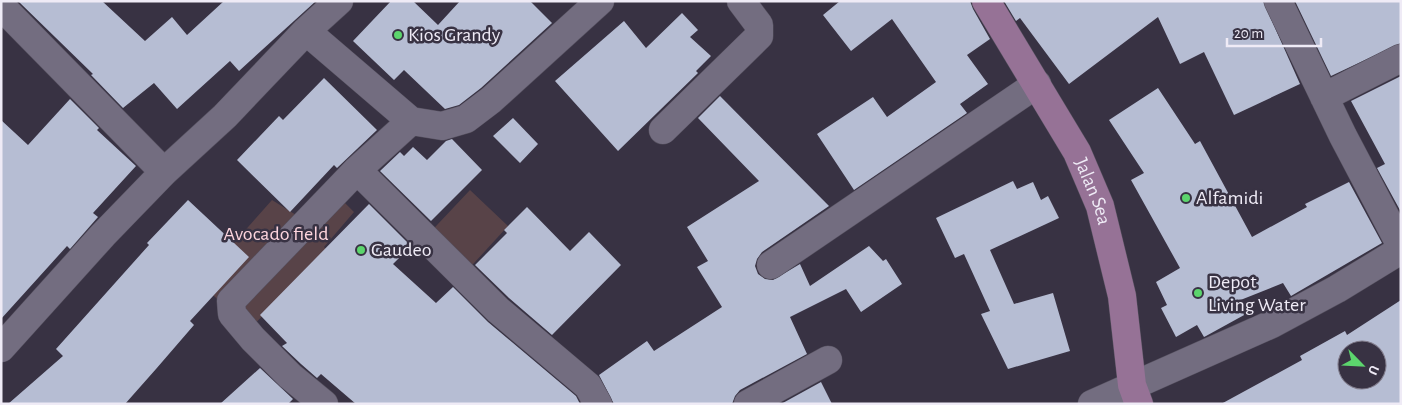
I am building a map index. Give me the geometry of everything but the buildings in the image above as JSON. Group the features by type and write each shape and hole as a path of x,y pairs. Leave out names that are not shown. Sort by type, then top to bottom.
{"main road":[{"name":"Jalan Sea","path":"986,1 1077,152 1100,206 1122,296 1136,394"}],"street":[{"path":"1,348 103,235 164,172 225,116 306,31 339,1"},
{"path":"306,31 411,121 442,126 466,119 491,100 600,1"},
{"path":"663,130 759,36 759,25 741,1"},
{"path":"1278,1 1324,97 1401,246"},
{"path":"4,6 164,172"},
{"path":"1324,97 1401,58"},
{"path":"771,265 1037,84"},
{"path":"324,404 290,376 253,339 232,314 231,301 357,170 411,121"},
{"path":"357,170 498,310 588,386 598,404"},
{"path":"1092,404 1136,394 1337,289 1401,250"},
{"path":"748,404 828,360"}],"green space":[{"path":"470,190 508,226 464,274 421,242"},
{"name":"Avocado field","path":"272,200 317,228 294,254 345,203 354,212 324,247 354,280 300,276 249,330 213,295 234,243"}],"place":[{"name":"Kios Grandy","path":"398,35"},
{"name":"Alfamidi","path":"1186,198"},
{"name":"Gaudeo","path":"361,250"},
{"name":"Depot Living Water","path":"1198,293"}]}
